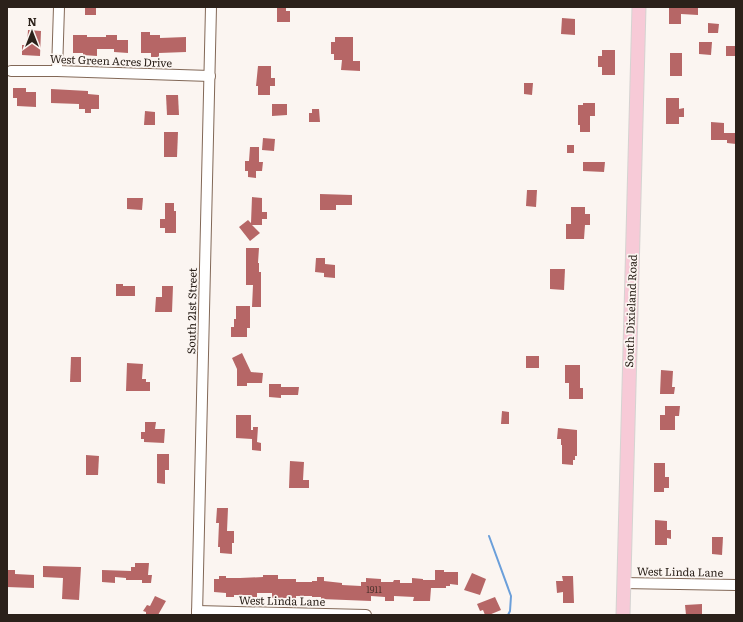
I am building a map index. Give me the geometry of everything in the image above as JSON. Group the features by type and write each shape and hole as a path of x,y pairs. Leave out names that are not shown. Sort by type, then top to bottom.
{"main road":[{"name":"South Dixieland Road","path":"623,615 639,7"}],"street":[{"path":"57,71 59,7"},
{"name":"South 21st Street","path":"197,613 211,7"},
{"name":"West Green Acres Drive","path":"11,72 57,71 210,76"},
{"name":"West Linda Lane","path":"623,583 736,586"},
{"name":"West Linda Lane","path":"197,613 366,615"}],"building":[{"path":"85,7 96,7 96,15 85,15"},
{"path":"277,7 286,7 286,11 290,11 290,22 277,22"},
{"path":"669,7 698,7 698,15 681,14 681,24 669,24"},
{"path":"562,18 575,19 575,35 561,34"},
{"path":"708,23 719,24 718,33 708,33"},
{"path":"28,30 41,31 40,56 22,55 22,45 27,45"},
{"path":"141,32 150,32 150,35 160,35 160,38 186,37 186,52 159,53 159,57 151,57 151,53 141,53"},
{"path":"73,35 106,37 106,35 117,35 117,40 128,40 128,53 114,52 114,49 97,49 97,56 83,55 83,53 73,53"},
{"path":"335,37 353,37 353,61 360,61 360,71 341,70 342,60 334,60 334,54 331,54 331,42 335,42"},
{"path":"699,42 712,42 711,55 699,54"},
{"path":"726,46 736,46 736,56 726,56"},
{"path":"602,50 615,50 615,75 602,75 602,67 598,67 598,56 602,56"},
{"path":"670,53 682,53 682,76 670,76"},
{"path":"258,66 271,66 271,78 275,78 275,86 270,86 270,95 258,95 258,86 256,86"},
{"path":"524,83 533,83 532,95 524,94"},
{"path":"13,88 26,88 26,92 36,92 36,107 17,106 17,98 13,98"},
{"path":"51,89 88,91 88,94 99,95 99,109 91,109 91,113 85,113 85,109 79,109 79,104 51,103"},
{"path":"166,95 178,95 179,115 167,115"},
{"path":"666,98 679,98 679,109 684,108 684,117 679,117 679,124 666,124"},
{"path":"583,103 595,103 595,116 590,116 590,132 580,132 580,125 578,125 578,105 583,105"},
{"path":"272,104 287,104 287,115 272,116"},
{"path":"312,109 319,109 320,122 309,122 309,113 312,113"},
{"path":"145,111 155,112 155,125 144,125"},
{"path":"711,122 724,123 724,133 736,133 736,144 727,143 727,140 711,140"},
{"path":"164,132 178,132 177,157 164,157"},
{"path":"263,138 275,139 274,151 262,150"},
{"path":"567,145 574,145 574,153 567,153"},
{"path":"250,147 259,147 259,162 263,162 262,171 256,171 256,178 248,177 248,171 245,171 245,161 249,161"},
{"path":"583,162 605,162 604,172 583,171"},
{"path":"527,190 537,190 536,207 526,206"},
{"path":"320,194 352,195 352,205 336,205 336,210 320,210"},
{"path":"252,197 262,198 262,212 267,212 267,219 262,219 262,225 252,225 260,233 250,241 239,227 248,220 251,223"},
{"path":"127,198 143,198 142,210 127,209"},
{"path":"165,203 174,203 174,211 176,211 176,233 165,233 165,228 160,228 160,219 165,219"},
{"path":"571,207 585,207 585,214 590,214 590,225 585,225 584,239 566,239 566,224 571,224"},
{"path":"246,248 259,248 258,263 259,272 261,272 261,307 252,307 253,285 246,285"},
{"path":"316,258 325,258 325,264 335,265 335,278 324,277 324,273 315,272"},
{"path":"550,269 565,269 564,290 550,289"},
{"path":"116,284 123,284 123,286 135,286 135,296 116,296"},
{"path":"162,286 173,286 172,312 155,312 156,297 162,297"},
{"path":"236,306 250,306 250,328 247,328 247,337 231,337 231,327 234,327 234,319 236,319"},
{"path":"242,353 251,372 263,373 262,383 247,383 247,386 237,386 237,369 232,358"},
{"path":"526,356 539,356 539,368 526,368"},
{"path":"71,357 81,357 81,382 70,382"},
{"path":"127,363 143,364 142,379 146,379 146,382 150,382 150,391 126,391"},
{"path":"565,365 580,365 580,388 583,388 583,399 569,399 569,383 565,383"},
{"path":"661,370 673,371 672,387 675,387 674,394 660,394"},
{"path":"269,384 281,384 281,387 299,387 298,395 281,395 281,398 269,397"},
{"path":"665,406 680,406 679,416 675,416 675,430 660,430 660,415 665,415"},
{"path":"502,411 509,412 509,424 501,424"},
{"path":"236,415 251,415 251,430 253,430 253,427 258,427 257,442 261,443 261,451 252,450 252,439 236,438"},
{"path":"145,422 156,422 155,429 165,429 164,443 144,442 144,439 141,439 141,432 145,432"},
{"path":"558,428 577,430 577,456 575,456 575,460 573,460 573,465 562,464 561,439 557,439"},
{"path":"157,454 169,454 169,470 165,470 165,484 157,483"},
{"path":"86,455 99,456 98,475 86,475"},
{"path":"290,461 304,462 303,480 309,480 309,488 289,488"},
{"path":"654,463 665,463 665,477 669,477 669,488 664,488 664,492 654,492"},
{"path":"217,508 228,508 227,531 234,531 232,554 220,553 220,547 218,547 219,523 216,523"},
{"path":"655,520 667,521 667,530 671,530 671,539 667,538 667,545 655,545"},
{"path":"712,537 723,537 722,555 712,554"},
{"path":"135,563 149,563 148,575 152,575 151,583 142,583 142,580 126,580 126,578 115,577 115,583 102,582 102,570 131,571 131,567 135,567"},
{"path":"43,566 81,567 79,600 62,599 63,578 43,577"},
{"path":"8,570 15,570 15,574 34,575 34,588 7,587"},
{"path":"435,570 444,570 444,572 458,572 458,585 450,584 450,586 446,586 446,588 431,588 430,601 413,601 414,597 394,596 394,601 385,601 385,597 371,596 371,601 321,599 321,597 312,596 272,598 272,593 257,593 257,597 248,597 248,595 234,595 234,597 226,597 226,593 214,592 214,579 219,579 219,576 226,576 226,578 240,578 278,575 278,579 296,579 296,582 312,582 317,581 317,577 324,577 324,581 342,583 342,585 361,586 361,582 366,582 366,578 381,579 381,582 393,582 394,580 400,580 400,583 412,583 412,578 435,580"},
{"path":"472,573 486,579 480,595 464,590"},
{"path":"562,576 573,576 574,603 563,603 563,592 557,593 556,581 563,581"},
{"path":"155,596 166,601 158,615 146,615 146,612 143,611 147,605 150,606"},
{"path":"495,597 501,610 485,615 483,610 480,611 477,604"},
{"path":"702,604 702,615 686,615 685,605"}],"waterway":[{"path":"489,536 511,596 510,611 508,615"}]}
